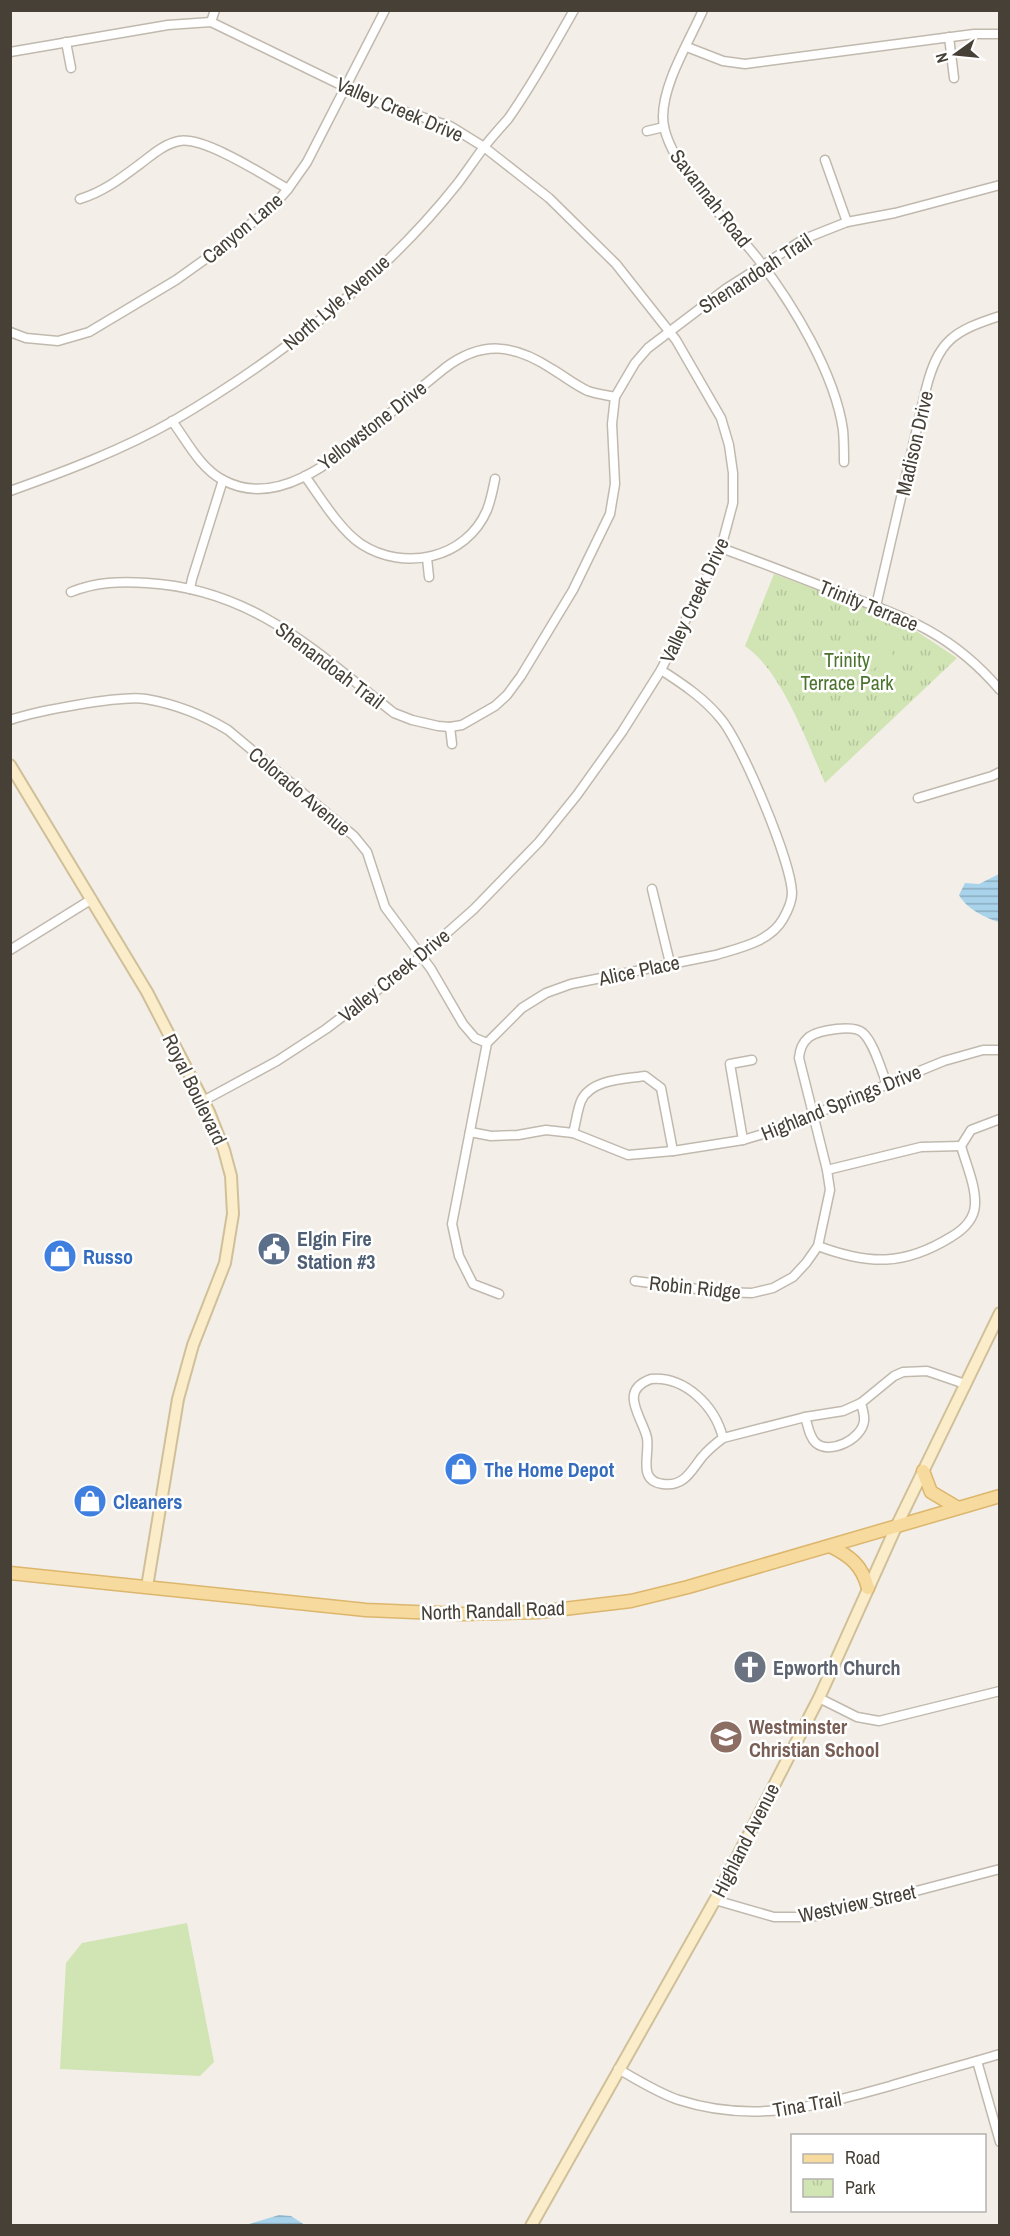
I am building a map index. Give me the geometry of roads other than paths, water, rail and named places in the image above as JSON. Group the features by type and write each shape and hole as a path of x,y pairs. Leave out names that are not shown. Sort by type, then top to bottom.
{"main road":[{"name":"Royal Boulevard","path":"10,765 147,992 203,1101 218,1133 228,1163 232,1190 232,1226 225,1263 193,1345 178,1399 147,1587"},
{"name":"Highland Avenue","path":"531,2226 715,1899 819,1698 896,1527 999,1313"},
{"path":"923,1471 931,1492 958,1508"},
{"name":"North Randall Road","path":"10,1574 366,1610 462,1614 538,1612 631,1601 688,1587 999,1496"},
{"path":"830,1546 847,1554 860,1568 864,1573 868,1588"}],"street":[{"path":"211,22 215,10"},
{"name":"Canyon Lane","path":"11,335 58,341 89,332 176,280 273,206 307,162 386,10"},
{"name":"North Lyle Avenue","path":"10,491 97,458 172,421 229,387 326,314 414,233 457,184 520,100 574,10"},
{"name":"Savannah Road","path":"703,10 667,92 663,116 670,148 686,172 762,264 807,335 829,380 843,431 844,462"},
{"name":"Valley Creek Drive","path":"10,52 168,25 211,22 378,103 450,126 484,147 549,198 616,264 670,331 721,418 729,445 733,473 733,503 721,548 661,669 577,795 539,842 474,909 421,956 326,1029 277,1061 203,1101"},
{"path":"687,47 723,62 745,64 949,37 999,34"},
{"path":"949,37 954,78"},
{"path":"66,42 71,68"},
{"name":"Savannah Road","path":"647,131 664,127"},
{"path":"80,199 109,187 157,151 179,141 188,140 201,143 230,156 288,189"},
{"path":"825,160 847,222"},
{"name":"Shenandoah Trail","path":"71,592 100,583 128,582 159,583 210,593 236,602 295,634 394,712 429,724 450,727 462,724 484,714 507,695 550,629 597,542 610,514 615,492 612,424 615,398 635,363 648,348 762,264 804,239 847,222 928,204 999,184"},
{"name":"Madison Drive","path":"876,606 926,389 934,365 940,352 956,334 975,324 999,316"},
{"name":"Yellowstone Drive","path":"172,421 208,469 223,480 246,487 269,488 287,484 305,476 334,459 466,353 496,348 516,351 535,358 588,391 615,398"},
{"path":"305,476 350,534 361,544 386,555 413,560 441,554 468,537 487,510 495,479"},
{"path":"190,589 223,480"},
{"name":"Trinity Terrace","path":"721,548 876,606 924,627 957,648 999,690"},
{"path":"427,558 429,577"},
{"name":"Alice Place","path":"487,1043 522,1008 546,993 571,984 716,955 767,936 782,921 792,894 777,838 734,737 709,705 661,669"},
{"name":"Colorado Avenue","path":"10,720 79,706 144,699 207,717 228,730 354,836 367,852 385,907 442,987 463,1024 475,1038 487,1043"},
{"path":"450,727 452,744"},
{"path":"918,798 999,772"},
{"path":"652,889 669,963"},
{"path":"10,950 92,899"},
{"name":"Robin Ridge","path":"636,1281 721,1292 752,1293 773,1288 793,1277 818,1246 830,1190 799,1058 801,1047 813,1035 849,1028 862,1032 869,1040 887,1084"},
{"path":"487,1043 452,1224 459,1256 473,1284 499,1294"},
{"name":"Highland Springs Drive","path":"470,1132 491,1136 518,1136 546,1130 573,1133 628,1155 743,1140 776,1130 962,1055 983,1050 999,1050"},
{"path":"743,1140 730,1064 752,1060"},
{"path":"573,1133 582,1100 590,1090 599,1084 645,1076 661,1088 673,1150"},
{"path":"818,1246 839,1254 883,1260 918,1255 962,1231 975,1207 961,1146 971,1130 999,1119"},
{"path":"827,1170 921,1148 961,1146"},
{"path":"723,1438 710,1411 686,1385 667,1379 651,1379 637,1390 633,1406 645,1431 648,1446 646,1471 653,1481 669,1484 685,1479 702,1457 723,1438 805,1417 837,1413 861,1403 894,1376 903,1372 927,1371 965,1384"},
{"path":"805,1417 814,1442 822,1446 843,1443 860,1433 864,1423 861,1403"},
{"path":"819,1698 857,1717 879,1721 999,1691"},
{"name":"Westview Street","path":"715,1899 768,1916 810,1917 999,1869"},
{"name":"Tina Trail","path":"618,2069 679,2100 726,2110 752,2112 795,2109 829,2103 999,2054"},
{"path":"976,2061 999,2142"}],"water":[{"path":"999,874 999,922 976,912 959,895 965,883 979,884"},
{"path":"279,2215 291,2216 305,2225 246,2225"}],"place":[{"name":"Elgin Fire Station #3","path":"274,1249"},
{"name":"Russo","path":"60,1256"},
{"name":"The Home Depot","path":"461,1469"},
{"name":"Cleaners","path":"90,1501"},
{"name":"Epworth Church","path":"750,1667"},
{"name":"Westminster Christian School","path":"726,1737"}],"park label":[{"name":"Trinity Terrace Park","path":"847,670"}]}
